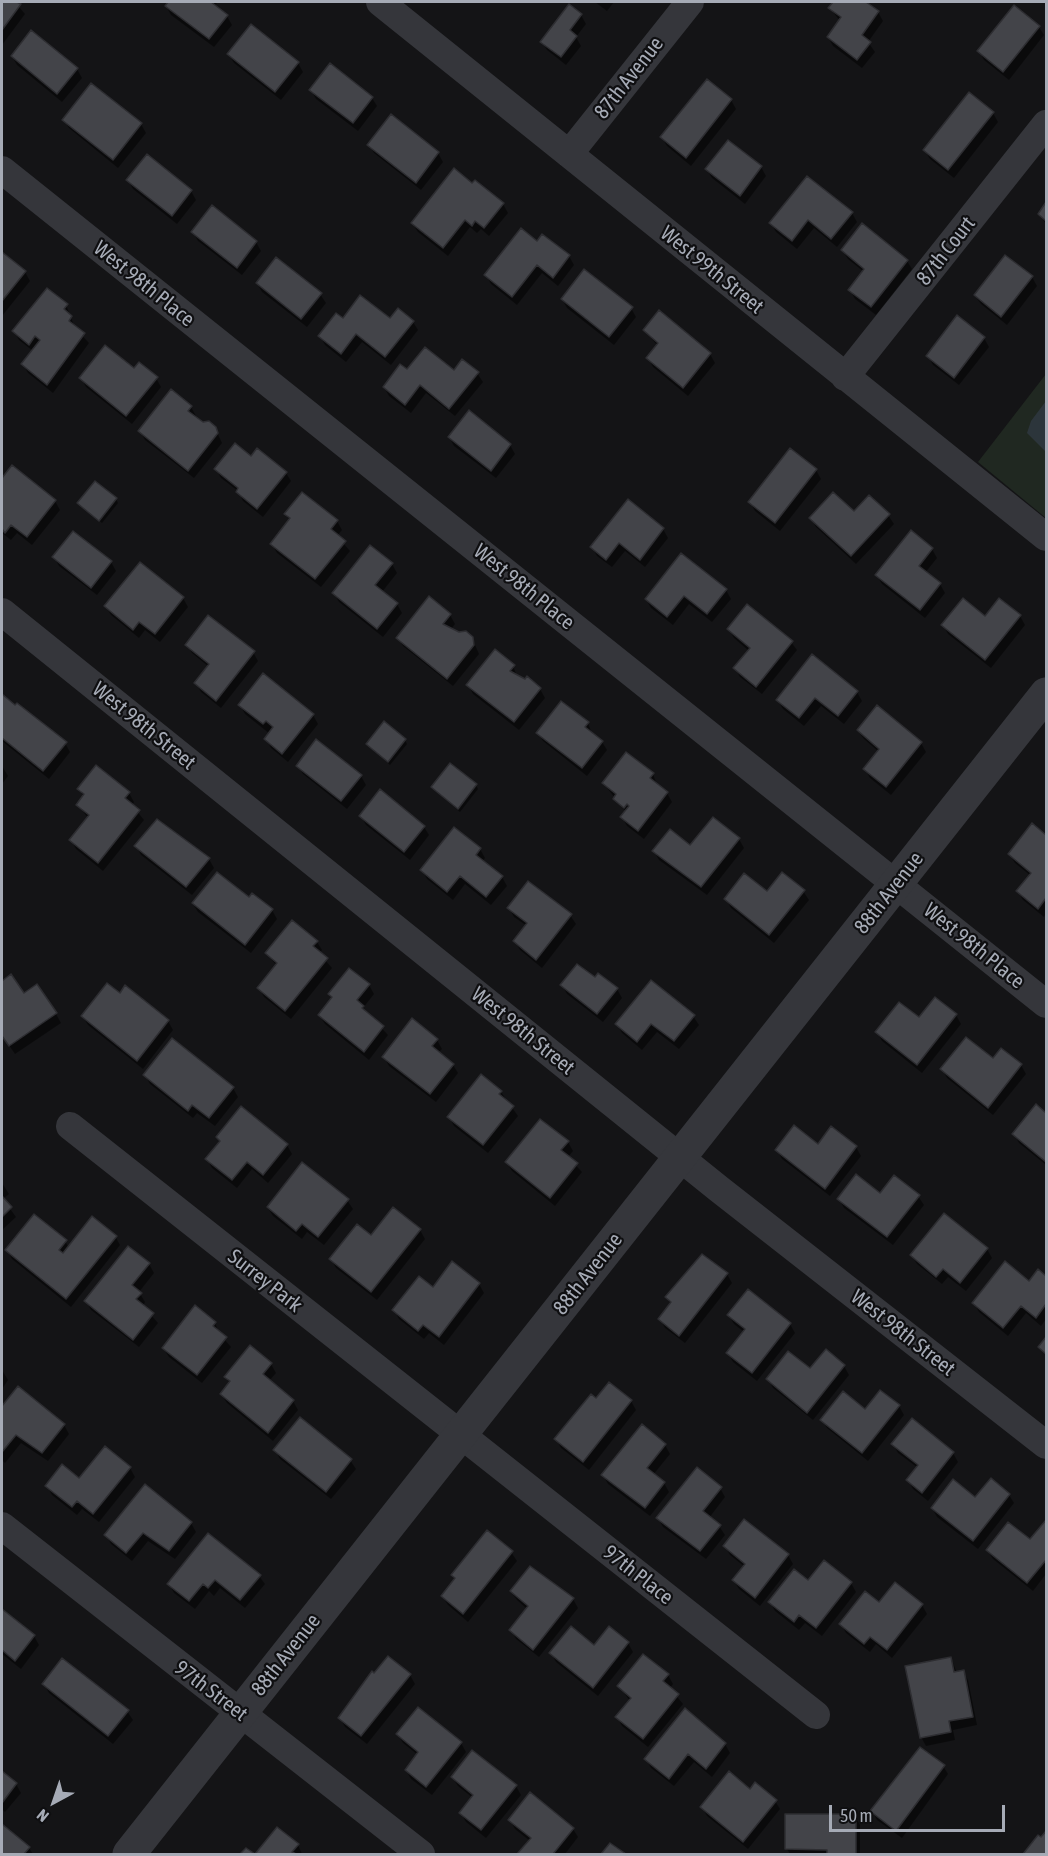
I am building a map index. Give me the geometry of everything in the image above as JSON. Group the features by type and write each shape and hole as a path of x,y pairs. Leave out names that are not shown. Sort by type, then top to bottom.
{"street":[{"name":"West 99th Street","path":"380,2 1047,537"},
{"name":"87th Avenue","path":"569,154 690,2"},
{"name":"87th Court","path":"845,377 1047,124"},
{"name":"West 98th Place","path":"2,170 1047,1004"},
{"name":"West 98th Street","path":"2,612 680,1157 1047,1445"},
{"name":"88th Avenue","path":"129,1854 1047,694"},
{"name":"Surrey Park","path":"70,1126 460,1436"},
{"name":"97th Place","path":"460,1436 816,1715"},
{"name":"97th Street","path":"2,1526 421,1854"}],"shaded area":[{"path":"1046,374 1046,518 978,462"},
{"path":"1046,401 1046,452 1027,433 1031,421"}],"building":[{"path":"2,2 21,4 2,30"},
{"path":"168,2 211,2 228,15 209,39 165,6"},
{"path":"833,2 866,2 879,11 862,35 871,42 857,60 827,37 841,17 828,8"},
{"path":"569,4 582,14 570,30 577,36 561,57 540,42"},
{"path":"1014,5 1040,26 1003,72 977,51"},
{"path":"251,24 299,62 275,92 227,54"},
{"path":"31,30 78,68 57,94 11,56"},
{"path":"330,63 373,97 353,123 309,90"},
{"path":"707,79 732,99 686,158 660,137"},
{"path":"91,83 142,123 113,160 62,120"},
{"path":"969,92 994,112 948,170 923,150"},
{"path":"391,114 439,152 416,183 367,145"},
{"path":"728,140 762,166 740,196 705,169"},
{"path":"147,154 192,190 172,216 126,180"},
{"path":"454,168 472,183 475,180 504,203 484,228 475,221 472,226 465,220 443,248 411,223"},
{"path":"807,176 853,212 831,239 808,220 792,241 769,223"},
{"path":"1046,202 1046,221 1038,214"},
{"path":"212,205 257,241 237,268 191,232"},
{"path":"862,223 908,260 871,307 848,290 864,269 841,250"},
{"path":"521,228 537,241 542,234 570,255 553,278 537,265 512,297 484,275"},
{"path":"2,252 26,271 2,301"},
{"path":"1005,255 1033,276 1001,317 974,295"},
{"path":"276,257 322,293 301,319 256,283"},
{"path":"584,269 633,307 609,337 561,299"},
{"path":"47,288 68,304 64,309 72,316 69,321 85,333 47,385 21,364 40,340 35,336 29,345 12,331"},
{"path":"360,295 390,318 398,308 414,321 385,357 356,334 341,354 318,336 336,313 343,318"},
{"path":"659,310 711,353 683,388 646,358 658,343 643,330"},
{"path":"957,315 985,337 954,378 926,356"},
{"path":"105,345 134,368 139,362 158,377 126,416 79,378"},
{"path":"425,347 454,370 462,359 479,372 449,409 420,385 405,405 383,387 400,364 407,369"},
{"path":"171,389 192,406 188,411 203,422 209,421 216,427 218,433 188,471 138,431"},
{"path":"469,410 511,444 491,471 448,437"},
{"path":"235,443 251,456 257,448 287,472 257,509 236,492 238,488 214,469"},
{"path":"790,448 817,469 775,523 748,502"},
{"path":"12,465 56,500 27,537 11,525 5,533 2,529 2,478"},
{"path":"95,481 117,498 99,521 77,503"},
{"path":"302,492 338,520 331,529 346,541 315,579 270,544 290,518 284,514"},
{"path":"833,492 854,511 869,495 890,514 851,556 809,518"},
{"path":"628,499 664,528 640,560 619,543 606,560 590,547"},
{"path":"911,530 933,548 919,566 941,583 920,610 875,575"},
{"path":"73,531 112,561 91,588 52,557"},
{"path":"370,545 393,563 375,585 398,603 377,629 332,593"},
{"path":"681,553 727,589 707,614 684,596 667,617 645,599"},
{"path":"140,562 184,597 155,634 139,622 133,630 104,606"},
{"path":"429,596 451,614 443,624 459,632 466,631 473,637 474,645 447,679 396,638"},
{"path":"963,598 985,616 999,598 1021,615 985,660 941,625"},
{"path":"747,604 793,641 756,687 733,668 750,648 727,629"},
{"path":"208,615 255,651 216,701 194,683 209,664 185,645"},
{"path":"495,649 515,665 510,671 525,679 527,676 541,688 514,722 466,685"},
{"path":"812,654 858,691 838,716 815,698 799,718 776,700"},
{"path":"263,673 314,714 282,754 264,739 273,727 266,721 263,724 238,705"},
{"path":"2,694 67,742 43,771 2,738"},
{"path":"561,701 589,722 585,727 603,741 582,768 536,733"},
{"path":"877,705 922,742 886,787 863,769 879,749 857,730"},
{"path":"384,721 406,739 388,762 366,744"},
{"path":"316,739 362,775 341,801 296,766"},
{"path":"626,752 654,773 650,778 668,792 638,831 620,817 629,806 627,804 624,808 613,799 616,794 602,783"},
{"path":"450,763 477,784 458,809 431,787"},
{"path":"96,765 130,792 125,798 140,810 98,863 69,840 89,815 76,805 84,794 77,789"},
{"path":"380,789 425,826 404,852 359,816"},
{"path":"713,817 740,838 701,887 652,851 670,829 690,845"},
{"path":"157,819 210,858 186,887 134,846"},
{"path":"1032,823 1046,835 1046,898 1038,909 1016,891 1031,873 1008,854"},
{"path":"454,827 481,848 476,855 503,876 486,897 460,876 447,892 420,870"},
{"path":"217,872 249,897 252,893 273,909 245,945 192,903"},
{"path":"782,872 805,890 769,935 724,899 744,873 767,891"},
{"path":"528,881 572,914 536,960 513,941 527,923 507,908"},
{"path":"292,920 318,941 313,946 328,958 285,1011 257,988 277,963 265,953"},
{"path":"577,964 595,977 598,973 618,988 597,1014 560,985"},
{"path":"349,968 370,984 357,1000 364,1006 362,1008 384,1026 364,1052 318,1015 332,997 328,994"},
{"path":"11,974 24,993 37,984 57,1013 9,1046 2,1036 2,981"},
{"path":"651,980 695,1015 674,1041 651,1024 637,1042 615,1024"},
{"path":"107,983 120,993 125,985 169,1020 137,1061 81,1016"},
{"path":"935,997 957,1014 917,1065 875,1032 899,1002 919,1017"},
{"path":"412,1018 438,1039 432,1046 454,1064 430,1094 382,1057"},
{"path":"966,1037 993,1058 1001,1048 1022,1064 988,1108 940,1069"},
{"path":"172,1038 234,1087 209,1118 192,1105 188,1111 143,1075"},
{"path":"481,1074 502,1091 499,1094 514,1106 483,1145 447,1117"},
{"path":"1036,1104 1046,1113 1046,1162 1012,1134"},
{"path":"241,1106 288,1144 263,1175 247,1162 232,1180 205,1159 220,1141 216,1137"},
{"path":"540,1119 569,1141 561,1150 578,1163 550,1198 505,1162"},
{"path":"794,1125 818,1144 831,1126 857,1146 825,1189 775,1150"},
{"path":"302,1162 349,1199 318,1237 302,1224 296,1231 267,1207"},
{"path":"856,1174 880,1193 894,1175 920,1195 887,1237 837,1199"},
{"path":"2,1196 12,1207 2,1217"},
{"path":"393,1207 421,1229 371,1292 329,1259 357,1224 371,1235"},
{"path":"944,1213 988,1248 960,1283 943,1269 936,1277 910,1255"},
{"path":"34,1214 67,1240 59,1250 63,1253 92,1216 117,1236 66,1299 5,1250"},
{"path":"128,1246 150,1263 132,1285 142,1293 136,1299 154,1313 133,1340 84,1301"},
{"path":"702,1254 728,1273 679,1336 658,1319 671,1302 665,1297"},
{"path":"452,1261 480,1283 439,1337 423,1325 418,1331 392,1310 419,1276 433,1287"},
{"path":"1005,1261 1029,1281 1038,1269 1046,1276 1046,1304 1036,1318 1021,1306 1003,1328 972,1303"},
{"path":"748,1289 791,1323 752,1373 726,1353 745,1329 727,1315"},
{"path":"195,1305 216,1322 213,1326 227,1337 197,1375 162,1348"},
{"path":"1046,1337 1046,1354 1038,1347"},
{"path":"250,1345 272,1363 263,1374 294,1400 268,1433 220,1394 230,1381 224,1377"},
{"path":"826,1349 845,1365 807,1413 766,1379 788,1351 810,1368"},
{"path":"609,1382 632,1400 583,1462 554,1439 591,1394 596,1398"},
{"path":"18,1386 65,1424 42,1453 16,1435 2,1452 2,1406"},
{"path":"880,1390 900,1405 862,1453 820,1420 843,1391 865,1409"},
{"path":"300,1417 352,1459 326,1492 273,1450"},
{"path":"912,1418 954,1452 922,1493 906,1480 918,1465 891,1444"},
{"path":"642,1424 666,1444 647,1468 665,1482 645,1508 601,1475"},
{"path":"105,1446 131,1467 93,1514 77,1501 72,1507 45,1486 62,1464 79,1478"},
{"path":"697,1467 722,1487 703,1511 721,1525 700,1551 656,1518"},
{"path":"991,1478 1010,1494 973,1541 931,1508 953,1479 975,1497"},
{"path":"145,1484 192,1522 169,1551 143,1533 126,1553 104,1535"},
{"path":"744,1519 789,1554 755,1598 732,1580 745,1564 723,1546"},
{"path":"1046,1520 1046,1560 1027,1583 986,1550 1008,1522 1030,1539"},
{"path":"487,1530 513,1551 463,1614 441,1596 455,1578 451,1575"},
{"path":"208,1533 261,1575 240,1600 215,1580 208,1588 203,1584 189,1601 167,1584"},
{"path":"824,1560 852,1582 816,1628 799,1615 794,1622 768,1602 794,1569 808,1580"},
{"path":"530,1566 574,1598 533,1650 509,1630 528,1606 510,1591"},
{"path":"895,1582 923,1604 887,1650 870,1637 864,1644 839,1624 865,1591 879,1602"},
{"path":"2,1609 35,1635 15,1661 2,1650"},
{"path":"571,1626 594,1645 609,1626 629,1642 593,1688 549,1653"},
{"path":"643,1654 669,1674 663,1681 679,1694 643,1739 615,1717 631,1698 617,1686"},
{"path":"388,1656 411,1674 361,1736 338,1718 372,1671 374,1673"},
{"path":"951,1657 954,1672 964,1670 973,1717 949,1721 951,1732 920,1738 905,1666"},
{"path":"62,1658 129,1710 108,1736 42,1684"},
{"path":"418,1707 462,1742 426,1787 405,1770 418,1752 396,1734"},
{"path":"685,1708 726,1743 706,1769 688,1754 669,1779 644,1759"},
{"path":"920,1747 945,1765 896,1831 870,1811"},
{"path":"472,1750 517,1785 481,1830 459,1813 473,1795 451,1777"},
{"path":"2,1771 17,1783 2,1803"},
{"path":"729,1771 750,1789 755,1782 777,1800 743,1842 700,1807"},
{"path":"530,1792 574,1828 553,1854 517,1854 531,1838 508,1820"},
{"path":"785,1814 856,1814 856,1854 827,1854 827,1850 785,1849"},
{"path":"2,1824 30,1847 24,1854 2,1854"},
{"path":"277,1827 299,1844 292,1852 296,1854 255,1854"},
{"path":"1046,1831 1046,1854 1023,1854 1038,1835 1041,1837"},
{"path":"610,1843 626,1854 601,1854"},
{"path":"246,1848 255,1854 240,1854"}]}
